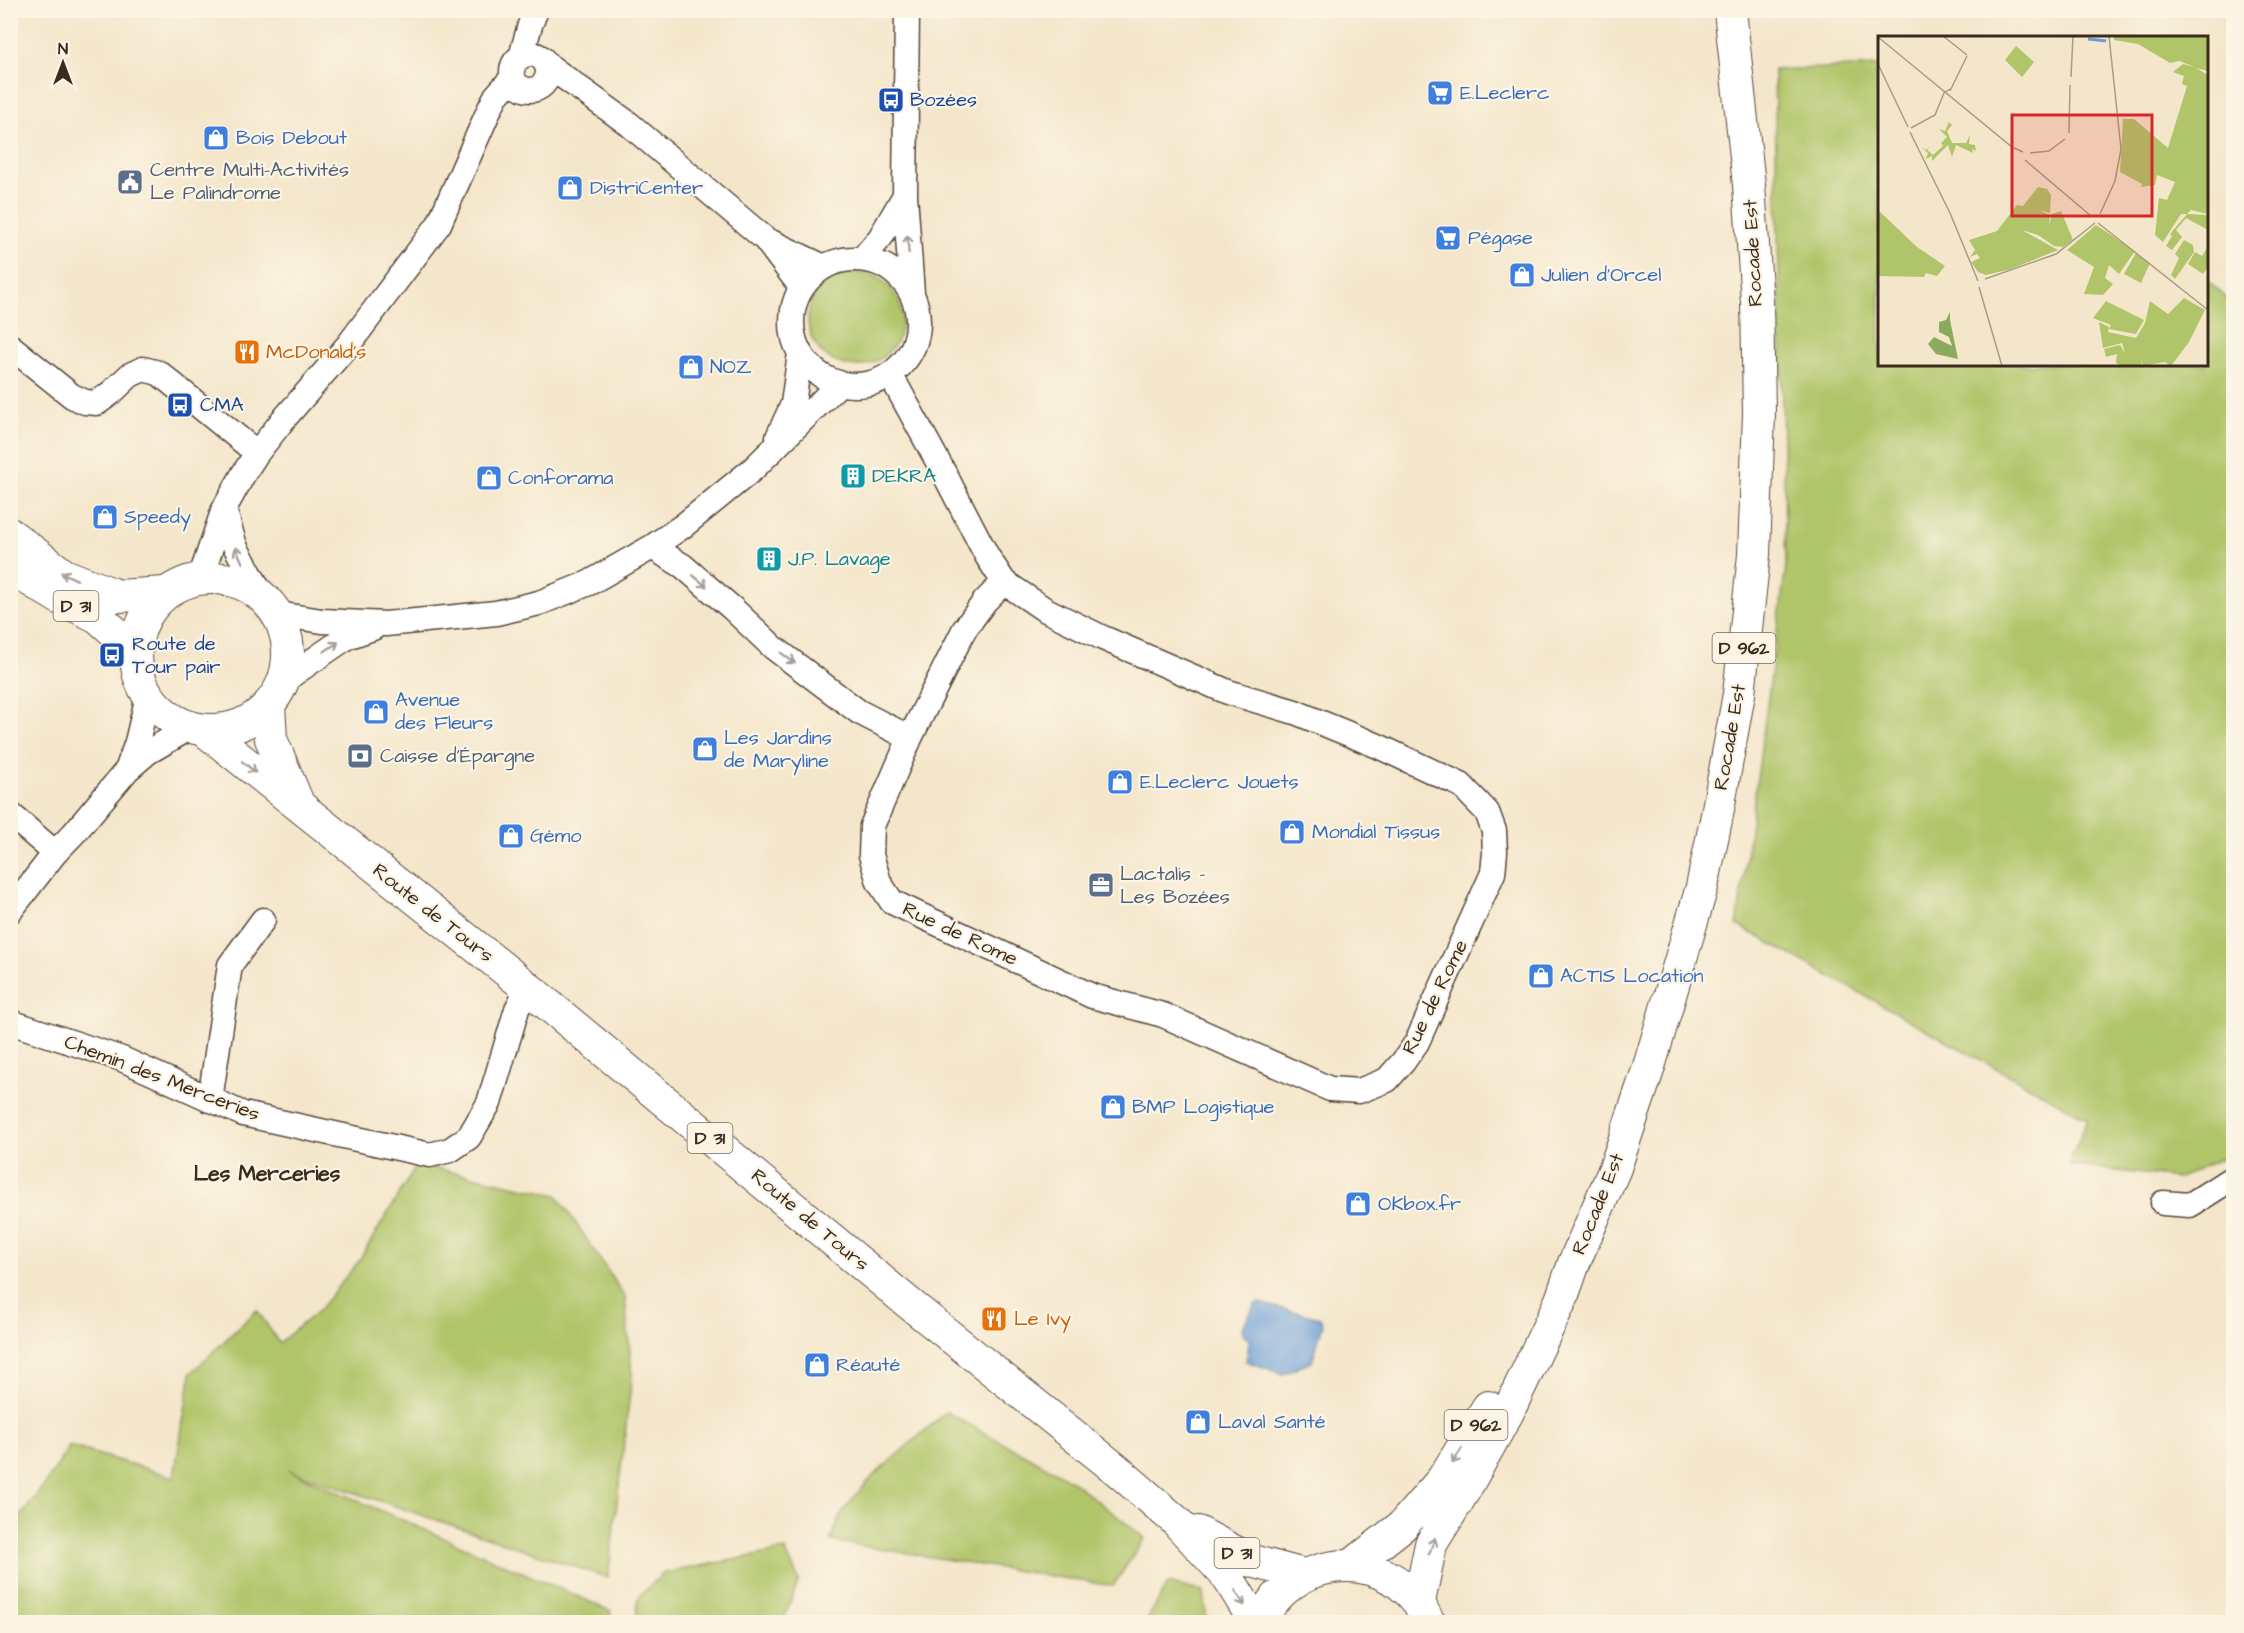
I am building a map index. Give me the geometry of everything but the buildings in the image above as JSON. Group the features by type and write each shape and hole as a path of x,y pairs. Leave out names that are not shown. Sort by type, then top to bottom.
{"main road":[{"name":"Rocade Est","path":"1424,1612 1431,1544 1508,1412 1561,1300 1574,1263 1615,1168 1648,1070 1702,887 1739,694 1754,555 1759,412 1757,302 1749,185 1730,10"},
{"path":"10,534 64,575 118,596 165,593"},
{"name":"D 31","path":"10,568 61,599 98,617 136,651"},
{"path":"223,578 244,584 270,605 286,636 288,659 276,693 256,716 241,724 223,729 197,728 174,720 160,710 148,696 138,674 136,651 138,635 153,605 165,593 182,584 200,579 223,578"},
{"name":"Route de Tours","path":"276,693 271,739 301,809"},
{"name":"Route de Tours","path":"197,728 528,988 911,1305 1096,1453 1176,1521 1227,1576 1255,1623"},
{"name":"Rocade Est","path":"1351,1566 1402,1527 1442,1480 1491,1402 1549,1295 1574,1263"},
{"name":"Route de Tours","path":"1176,1521 1252,1561 1304,1575"},
{"path":"1260,1623 1277,1595 1304,1575 1326,1567 1351,1566 1377,1571 1400,1584 1424,1612"}],"street":[{"path":"532,72 530,25 536,10"},
{"path":"200,579 224,509 257,453 349,344 439,224 496,96 532,72 543,10"},
{"path":"907,10 905,195 912,293 918,310 915,344 905,361 890,374 874,382 857,385 840,382 817,371 800,353 794,337 792,320 795,304 802,288 811,276 824,267 842,260 862,259 882,264 900,276 912,293"},
{"path":"532,72 596,99 629,124 765,240 802,288"},
{"path":"862,259 880,238 905,195"},
{"path":"765,240 824,267"},
{"path":"10,346 72,396 85,402 97,403 130,375 143,369 159,373 257,453"},
{"path":"772,450 793,404 800,353"},
{"name":"Rue de Rome","path":"890,374 987,556 1004,582 1044,609 1103,638 1228,692 1295,712 1378,746 1461,785 1487,812 1494,831 1493,873 1417,1042 1387,1080 1359,1091 1330,1089 1163,1015 1092,996 892,902 879,882 871,855 872,826 910,738 964,630 985,601 1004,582"},
{"path":"224,509 235,546 270,605 322,621 386,624 496,613 539,603 589,583 652,547 683,526 753,470 840,382"},
{"path":"652,547 683,566 774,648 850,705 910,738"},
{"path":"276,693 347,637 386,624"},
{"path":"127,770 137,742 148,696"},
{"path":"10,910 55,853 127,770 148,752 197,728"},
{"path":"10,814 55,853"},
{"path":"210,1100 230,965 263,920"},
{"name":"Chemin des Merceries","path":"10,1022 122,1059 243,1114 430,1155 450,1150 470,1137 489,1103 517,1009 528,988"},
{"path":"2163,1203 2190,1205 2234,1177"}],"green space":[{"path":"1878,66 1878,366 2208,366 2208,281 2233,304 2233,1153 2179,1178 2068,1165 2088,1119 1737,925 1786,566 1774,70"},
{"path":"855,272 873,275 888,286 899,301 902,319 899,337 888,352 873,363 855,366 837,363 822,352 811,337 808,319 811,301 822,286 837,275"},
{"path":"417,1164 557,1195 625,1297 632,1375 608,1578 288,1470 611,1611 609,1622 11,1622 11,1530 56,1468 69,1446 174,1477 191,1373 257,1310 279,1343 319,1310 359,1261"},
{"path":"946,1412 1069,1479 1145,1538 1113,1586 830,1541 843,1511 872,1477"},
{"path":"785,1550 799,1580 785,1616 788,1622 635,1622 639,1596 664,1573"},
{"path":"1168,1583 1204,1592 1207,1622 1146,1622"}],"water":[{"path":"1259,1303 1320,1318 1323,1324 1312,1362 1283,1374 1246,1361 1250,1339 1244,1336 1242,1329 1255,1304"}],"place":[{"name":"E.Leclerc","path":"1440,93"},
{"name":"Bozées","path":"891,100"},
{"name":"Bois Debout","path":"216,138"},
{"name":"Centre Multi-Activités Le Palindrome","path":"130,182"},
{"name":"DistriCenter","path":"570,188"},
{"name":"Pégase","path":"1448,238"},
{"name":"Julien d'Orcel","path":"1522,275"},
{"name":"McDonald's","path":"247,352"},
{"name":"NOZ","path":"691,367"},
{"name":"CMA","path":"180,405"},
{"name":"DEKRA","path":"853,476"},
{"name":"Conforama","path":"489,478"},
{"name":"Speedy","path":"105,517"},
{"name":"J.P. Lavage","path":"769,559"},
{"name":"Route de Tour pair","path":"112,655"},
{"name":"Avenue des Fleurs","path":"376,712"},
{"name":"Les Jardins de Maryline","path":"705,749"},
{"name":"Caisse d'Épargne","path":"360,756"},
{"name":"E.Leclerc Jouets","path":"1120,782"},
{"name":"Mondial Tissus","path":"1292,832"},
{"name":"Gémo","path":"511,836"},
{"name":"Lactalis - Les Bozées","path":"1101,885"},
{"name":"ACTIS Location","path":"1541,976"},
{"name":"BMP Logistique","path":"1113,1107"},
{"name":"OKbox.fr","path":"1358,1204"},
{"name":"Le Ivy","path":"994,1319"},
{"name":"Réauté","path":"817,1365"},
{"name":"Laval Santé","path":"1198,1422"}],"district":[{"name":"Les Merceries","path":"267,1173"}]}
